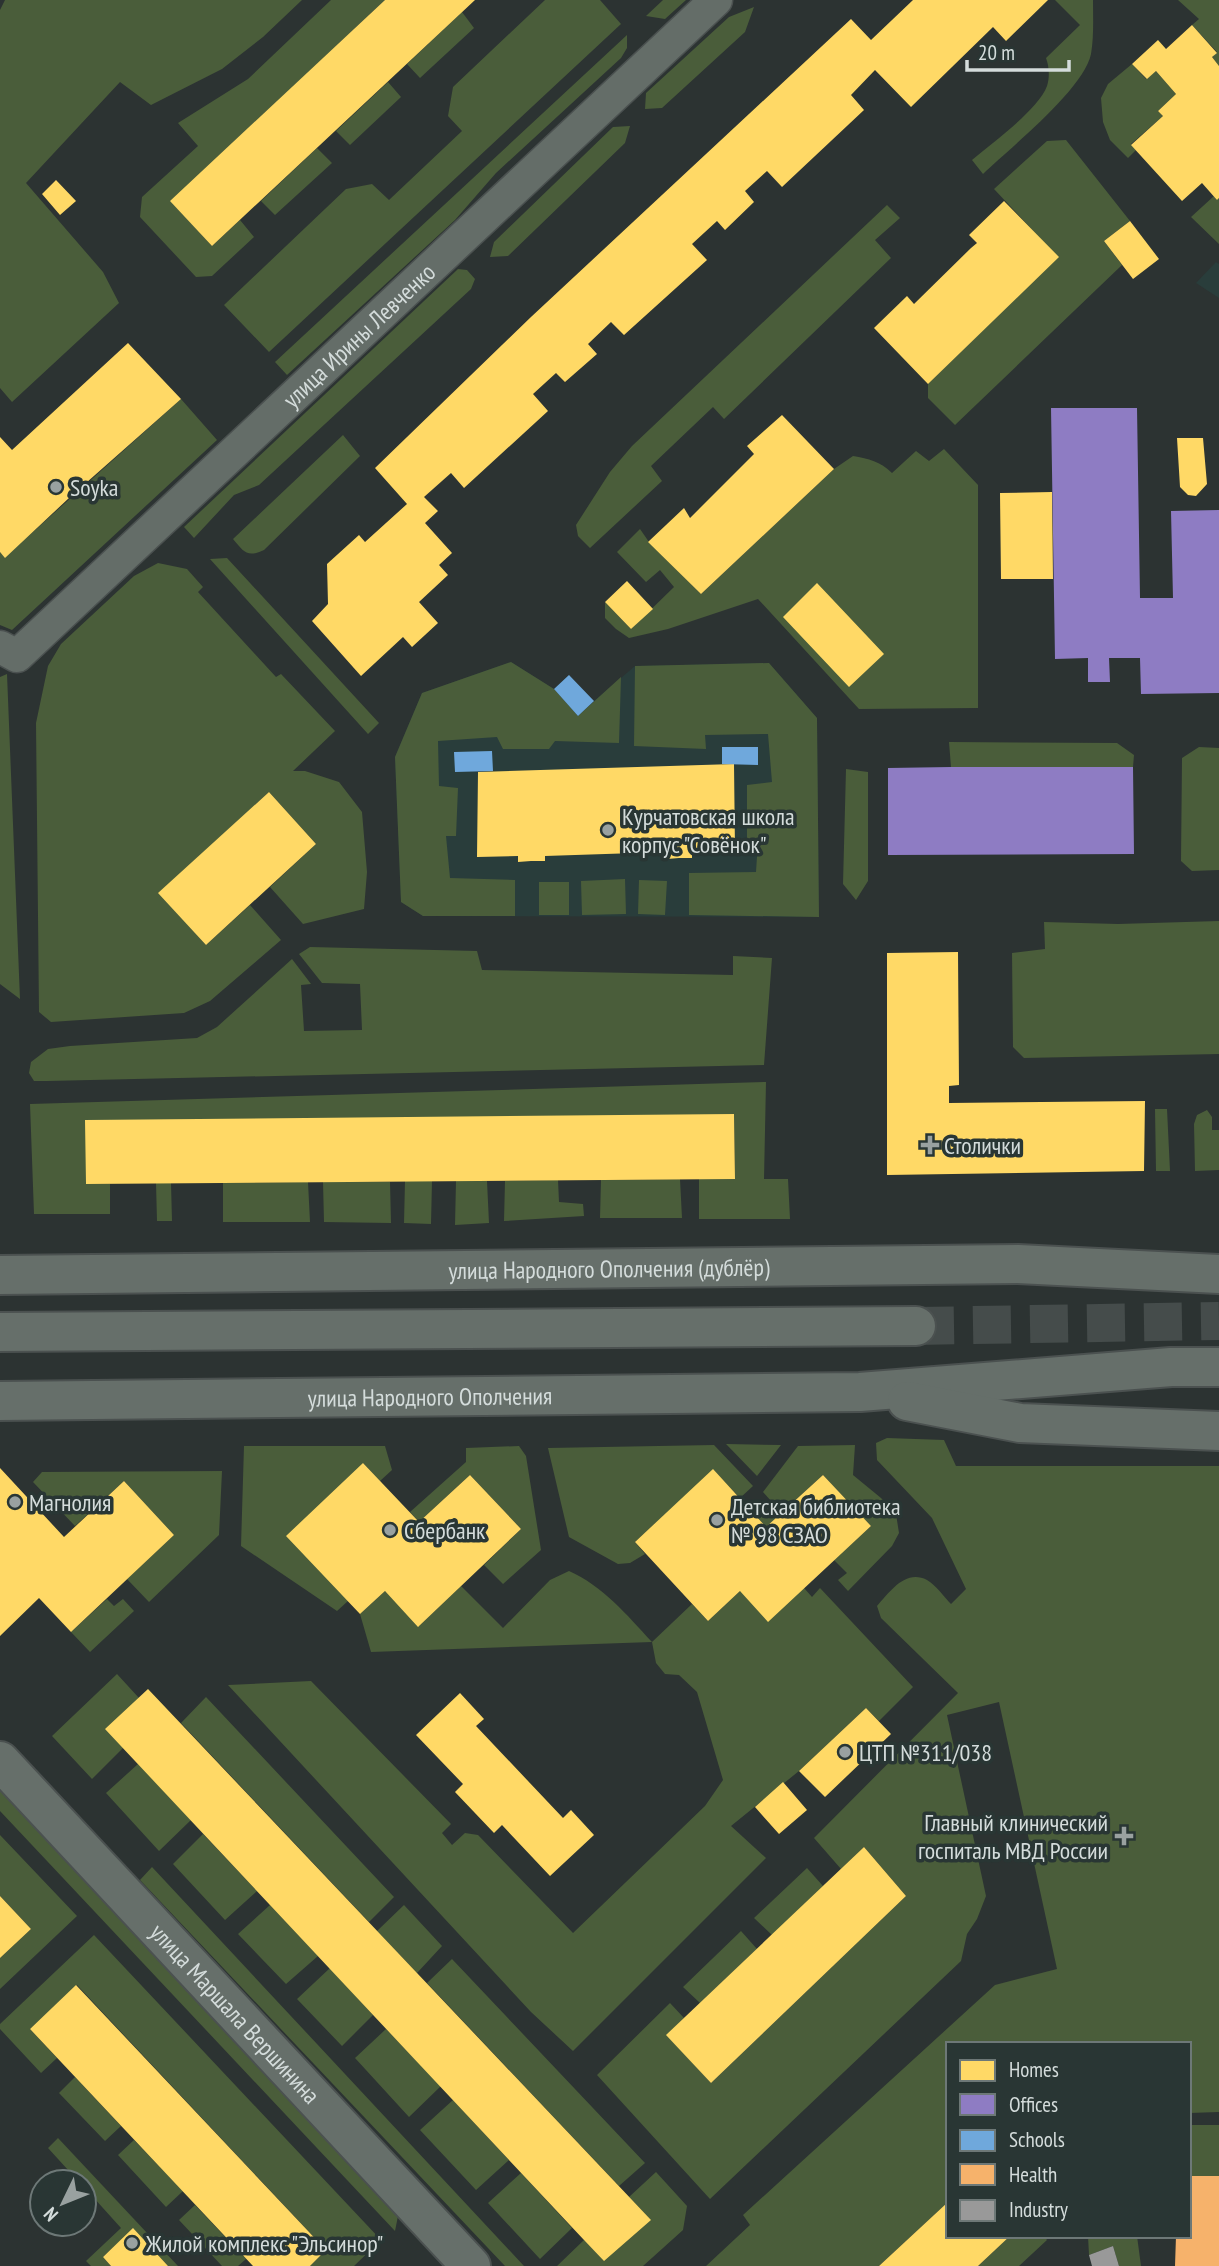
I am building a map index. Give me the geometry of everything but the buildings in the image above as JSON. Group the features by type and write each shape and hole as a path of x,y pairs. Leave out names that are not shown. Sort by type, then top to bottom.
{"street":[{"name":"улица Ирины Левченко","path":"0,647 18,656 716,0"},
{"name":"улица Народного Ополчения (дублёр)","path":"0,1275 1004,1264 1219,1274"},
{"path":"0,1332 916,1326"},
{"path":"860,1392 1171,1367 1219,1367"},
{"path":"860,1392 1020,1423 1219,1431"},
{"name":"улица Народного Ополчения","path":"0,1401 860,1392"},
{"name":"улица Маршала Вершинина","path":"0,1761 471,2266"}],"shaded area":[{"path":"1216,262 1219,264 1219,298 1196,283"},
{"name":"Курчатовская школа корпус \"Совёнок\"","path":"511,662 554,689 569,675 594,701 635,666 769,663 817,718 819,917 423,916 401,902 395,757 422,693"}],"green space":[{"path":"5,0 302,0 263,37 222,69 151,105 120,82 26,183 103,272 119,303 12,402 0,388 0,10"},
{"path":"331,0 385,0 171,201 212,246 240,220 254,237 212,276 196,277 140,217 142,197 198,146 178,123 248,79"},
{"path":"545,0 600,0 621,24 269,352 224,305 346,189 372,184 389,200 462,131 448,116 453,87"},
{"path":"663,0 686,0 665,19 646,16"},
{"path":"1055,0 1093,0 1091,54 1075,84 1061,100 983,174 972,160 1014,125 1042,95 1048,83 1046,58 1080,25"},
{"path":"1178,0 1219,0 1219,66 1212,57 1217,52 1192,25 1199,19"},
{"path":"754,7 745,32 662,108 645,109 646,93 729,17"},
{"path":"462,12 474,28 420,78 407,64"},
{"path":"627,35 627,48 621,58 496,173 455,220 287,375 275,362"},
{"path":"1132,64 1146,79 1156,71 1176,94 1158,111 1163,116 1131,144 1136,150 1128,158 1110,140 1103,122 1101,98 1108,84"},
{"path":"388,82 401,97 350,145 336,131"},
{"path":"630,126 625,143 508,256 490,257 494,242 613,127"},
{"path":"1066,140 1130,221 1104,241 1122,265 955,425 928,398 928,384 1058,257 994,189 1047,141"},
{"path":"317,148 332,163 275,215 261,201"},
{"path":"1214,196 1217,200 1219,198 1219,244 1191,217"},
{"path":"887,205 900,218 875,240 891,258 724,419 713,407 651,466 662,481 590,548 578,536 576,525 610,472 632,446"},
{"path":"458,269 467,270 475,279 471,289 259,485 234,495 194,538 184,527"},
{"path":"181,399 217,440 12,630 0,625 0,552 5,557"},
{"path":"343,435 360,456 264,550 250,553 243,550 233,539"},
{"path":"944,449 978,485 978,708 859,709 758,599 668,629 629,638 605,618 605,602 631,629 674,587 660,570 646,582 617,552 640,529 649,542 701,594 834,469 853,456 874,461 892,473 916,451 929,461"},
{"path":"227,558 379,723 368,734 210,559"},
{"path":"158,563 187,569 203,587 198,592 276,677 281,674 335,731 293,771 305,771 339,782 362,812 367,872 364,909 303,924 270,887 316,844 269,792 159,893 206,945 250,905 281,940 210,1001 184,1013 51,1022 39,1012 36,723 48,666 61,644 134,576"},
{"path":"511,662 554,689 578,716 621,677 619,743 555,741 549,749 503,749 497,737 438,741 439,786 458,788 456,836 446,836 450,878 515,880 515,916 423,916 401,902 395,757 422,693"},
{"path":"769,663 817,718 819,917 689,915 689,873 756,872 758,841 747,841 747,785 772,782 768,734 705,735 706,749 634,746 635,666"},
{"path":"7,674 20,999 0,984 0,677"},
{"path":"949,742 1117,743 1134,755 1133,767 951,767"},
{"path":"1199,747 1219,748 1219,870 1192,871 1181,861 1182,758"},
{"path":"846,769 868,772 868,881 856,900 843,884"},
{"path":"625,879 626,914 582,915 581,881"},
{"path":"639,880 667,881 665,915 638,914"},
{"path":"539,882 569,882 569,915 539,915"},
{"path":"1219,921 1219,1054 1024,1058 1013,1047 1012,953 1045,949 1044,922 1118,924"},
{"path":"310,947 477,951 482,970 733,975 733,956 772,958 764,1065 47,1081 34,1081 29,1073 31,1062 48,1049 197,1038 217,1027 292,959 311,984 301,985 304,1031 362,1030 360,984 322,983 299,954"},
{"path":"766,1082 764,1179 788,1179 790,1219 699,1219 699,1179 735,1178 734,1114 86,1184 110,1184 110,1214 34,1214 30,1104"},
{"path":"1155,1109 1167,1109 1170,1171 1156,1171"},
{"path":"1207,1110 1212,1117 1212,1130 1219,1130 1219,1170 1195,1171 1194,1124 1197,1115"},
{"path":"680,1179 682,1218 600,1218 601,1180"},
{"path":"558,1180 559,1202 583,1204 584,1216 504,1221 505,1181"},
{"path":"405,1181 432,1181 431,1224 404,1223"},
{"path":"456,1181 487,1181 489,1223 455,1225"},
{"path":"308,1182 310,1222 223,1222 223,1183"},
{"path":"323,1182 390,1182 391,1223 324,1222"},
{"path":"156,1183 171,1183 172,1221 157,1221"},
{"path":"887,1438 944,1440 956,1466 1219,1466 1219,2112 1191,2113 1191,2042 946,2042 946,2204 879,2266 706,2266 750,2225 743,2215 995,1985 1057,1969 999,1702 947,1715 986,1896 977,1919 967,1934 961,1961 710,2199 597,2075 670,2003 684,2018 667,2035 711,2083 906,1896 864,1847 841,1869 814,1838 958,1693 881,1618 877,1606 899,1584 912,1577 930,1582 951,1604 966,1589 932,1518 877,1460 876,1443"},
{"path":"726,1444 781,1445 757,1476"},
{"path":"714,1445 753,1486 740,1498 713,1470 635,1542 645,1554 630,1563 618,1564 569,1537 548,1448"},
{"path":"855,1445 853,1475 896,1514 899,1533 892,1546 848,1591 838,1580 847,1573 834,1560 871,1526 823,1475 766,1527 756,1516 772,1502 763,1492 798,1446"},
{"path":"244,1446 385,1446 392,1470 380,1481 363,1463 348,1601 337,1611 241,1546"},
{"path":"519,1446 526,1456 541,1550 503,1584 484,1565 521,1529 470,1475 419,1522 410,1512 466,1462 466,1448"},
{"path":"222,1471 219,1535 149,1602 127,1579 174,1535 124,1481 75,1526 33,1482 42,1472"},
{"path":"569,1571 604,1593 652,1642 371,1652 360,1614 385,1591 419,1626 461,1586 503,1628 550,1580"},
{"path":"804,1588 812,1597 820,1588 913,1687 879,1721 866,1708 799,1771 731,1826 766,1858 573,2051 531,2012 228,1685 311,1681 451,1824 442,1833 452,1845 465,1833 478,1835 573,1933 705,1806 723,1780 697,1692 679,1675 665,1674 656,1663 652,1642 692,1604 708,1621 740,1591"},
{"path":"107,1599 114,1606 123,1599 134,1611 90,1652 71,1632"},
{"path":"117,1674 139,1698 123,1748 92,1779 52,1736"},
{"path":"206,1697 394,1897 369,1922 181,1723"},
{"path":"138,1764 191,1820 159,1851 106,1793"},
{"path":"0,1787 398,2216 395,2231 0,1811"},
{"path":"203,1834 257,1891 225,1920 173,1864"},
{"path":"0,1835 77,1916 0,1989 0,1958 31,1929 0,1896"},
{"path":"152,1867 524,2266 505,2266 140,1880"},
{"path":"807,1868 823,1886 772,1935 754,1918"},
{"path":"270,1905 318,1956 286,1984 238,1934"},
{"path":"404,1905 442,1946 417,1973 377,1931"},
{"path":"741,1931 757,1949 700,2003 683,1987"},
{"path":"94,1935 381,2240 354,2266 310,2266 326,2250 77,1985 30,2029 57,2058 41,2073 0,2029 0,2024"},
{"path":"452,1959 645,2163 619,2186 427,1983"},
{"path":"330,1968 373,2015 342,2046 297,1999"},
{"path":"386,2029 441,2086 409,2117 355,2058"},
{"path":"75,2077 121,2126 105,2141 59,2093"},
{"path":"453,2100 509,2160 476,2190 420,2130"},
{"path":"1191,2125 1219,2125 1219,2176 1191,2176"},
{"path":"58,2138 86,2168 66,2168 48,2148"},
{"path":"134,2140 183,2191 166,2207 118,2155"},
{"path":"656,2172 687,2206 683,2230 643,2266 557,2266 584,2240 604,2260 650,2219 629,2197"},
{"path":"521,2173 572,2228 540,2259 488,2203"},
{"path":"98,2181 178,2266 168,2266 133,2229 103,2257 111,2266 91,2266 86,2261 121,2228 98,2203"},
{"path":"195,2205 246,2259 238,2266 222,2266 179,2220"},
{"path":"1008,2238 1047,2240 1019,2266 978,2266"},
{"path":"1088,2238 1137,2238 1141,2266 1119,2266 1113,2246 1089,2255"}],"tunnel":[{"path":"916,1326 1219,1321"}],"place":[{"name":"Soyka","path":"56,487"},
{"name":"Курчатовская школа корпус \"Совёнок\"","path":"608,830"},
{"name":"Столички","path":"930,1145"},
{"name":"Магнолия","path":"15,1502"},
{"name":"Детская библиотека № 98 СЗАО","path":"717,1520"},
{"name":"Сбербанк","path":"390,1530"},
{"name":"ЦТП №311/038","path":"845,1752"},
{"name":"Главный клинический госпиталь МВД России","path":"1124,1836"},
{"name":"Жилой комплекс \"Эльсинор\"","path":"132,2243"}]}
